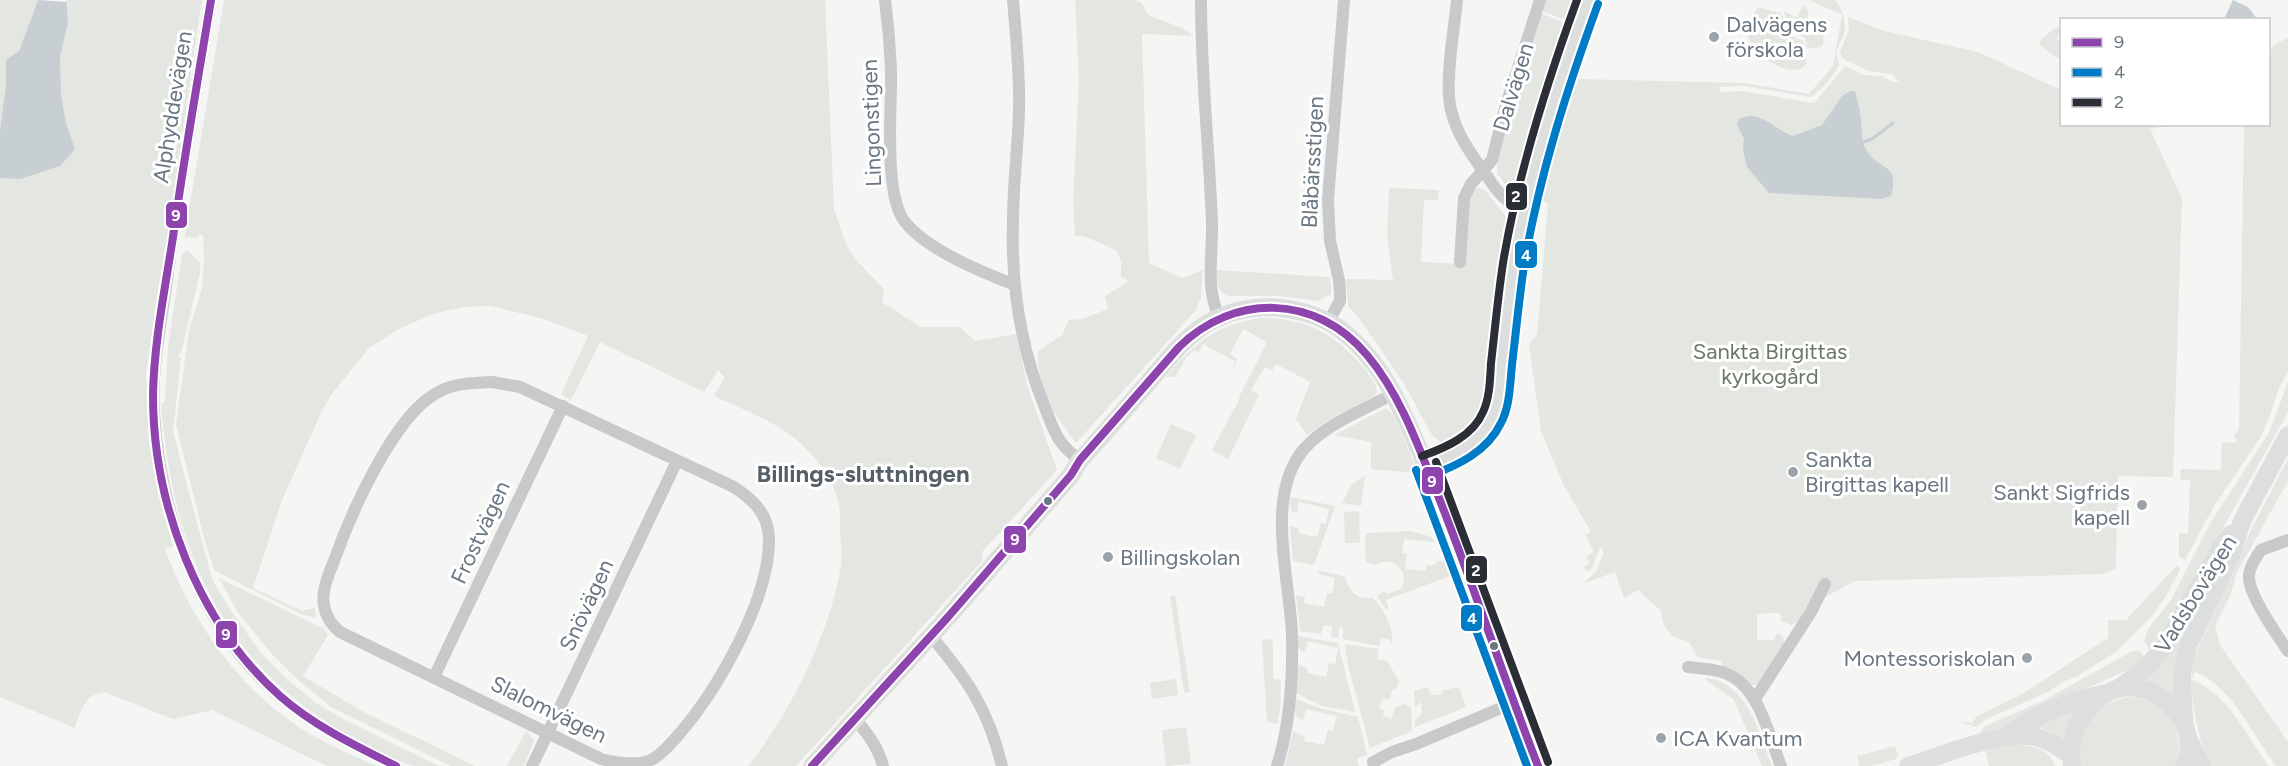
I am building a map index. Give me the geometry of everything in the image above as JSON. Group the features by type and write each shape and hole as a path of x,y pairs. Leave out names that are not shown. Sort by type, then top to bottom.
{"street":[{"name":"Alphyddevägen","path":"211,0 170,254 153,382 158,446 167,496 185,555 209,610 239,654 279,696 315,723 396,766"},
{"name":"Lingonstigen","path":"885,0 891,68 892,173 897,207 903,220 920,239 997,278 1016,285"},
{"path":"1013,0 1019,110 1012,225 1021,328 1030,369 1062,446 1080,460"},
{"path":"1201,0 1212,224 1210,282 1212,300 1219,317"},
{"name":"Blåbärsstigen","path":"1328,322 1340,301 1339,280 1330,241 1328,200 1344,0"},
{"name":"Dalvägen","path":"1457,0 1449,98 1451,110 1465,143 1484,172 1503,197 1516,207 1524,209"},
{"name":"Dalvägen","path":"1460,261 1464,198 1471,184 1484,172 1492,160 1505,108 1540,0"},
{"name":"Dalvägen","path":"1426,466 1461,450 1481,435 1493,416 1499,390 1508,307 1524,209 1556,88 1588,0"},
{"path":"812,766 1071,475 1080,460 1175,351 1204,325 1219,317 1248,309 1283,308 1305,312 1328,322 1353,339 1364,351 1393,394 1426,466 1538,766"},
{"name":"Slalomvägen","path":"492,382 520,387 676,461 734,487 753,500 764,516 769,536 763,575 748,621 730,660 697,713 673,742 652,760 638,764 621,764 601,759 340,632 328,619 323,604 326,584 357,503 375,468 411,414 433,394 452,386 492,382"},
{"path":"1277,766 1287,717 1292,663 1291,618 1282,518 1285,484 1295,461 1315,438 1329,428 1393,394"},
{"name":"Frostvägen","path":"434,677 563,406"},
{"name":"Vadsbovägen","path":"2184,722 2182,675 2188,646 2232,552 2242,521 2288,435"},
{"name":"Snövägen","path":"532,766 676,461"},
{"name":"Vadsbovägen","path":"2071,760 2073,736 2079,719 2111,691 2148,666 2166,644 2222,546 2242,521"},
{"path":"2288,540 2261,550 2249,574 2252,589 2262,611 2288,651"},
{"path":"1755,699 1811,612 1825,584"},
{"path":"930,635 955,664 981,704 1002,766"},
{"path":"1688,667 1733,676 1744,685 1755,699 1781,766"},
{"path":"1908,766 2004,736 2026,722 2079,698 2138,688 2156,695 2172,706 2184,722 2190,742 2202,766"},
{"path":"1374,766 1373,762 1392,752 1513,703"},
{"path":"855,719 870,736 883,766"},
{"path":"2004,736 2028,736 2042,739 2071,760"},
{"path":"2184,766 2190,742"}],"green space":[{"path":"0,0 38,0 19,51 6,60 6,84 0,130"},
{"path":"65,0 202,0 146,374 149,442 161,505 173,546 165,549 189,603 222,654 241,677 285,717 310,734 377,766 327,766 212,710 173,719 107,693 100,693 94,695 85,704 75,728 0,697 0,178 20,179 75,149 66,123 61,94 60,57 68,23 68,2"},
{"path":"224,0 825,0 834,209 846,244 857,261 884,289 882,302 920,327 960,327 975,341 1016,334 1028,388 1057,470 982,552 982,561 796,766 748,766 779,722 793,697 828,617 841,565 839,505 825,471 801,444 766,420 714,396 725,377 718,370 704,392 600,342 571,400 561,394 588,336 544,319 490,306 463,307 433,314 401,328 369,348 331,395 282,500 253,588 302,611 315,608 316,618 301,614 221,574 214,570 204,538 176,424 189,330 202,288 204,260 203,235 198,235 196,238 185,237 185,234"},
{"path":"1075,0 1133,0 1142,3 1148,15 1182,28 1194,36 1142,34 1149,263 1182,278 1203,270 1201,297 1196,310 1076,443 1048,404 1037,352 1062,335 1069,320 1082,319 1108,309 1105,296 1129,281 1121,277 1121,261 1116,250 1086,237 1075,235 1073,200 1079,80"},
{"path":"1546,0 1576,0 1568,21 1542,11"},
{"name":"Sankta Birgittas kyrkogård","path":"1809,0 1835,0 1842,13 1845,23 1837,52 1838,68 1823,87 1811,97 1744,86 1718,87 1721,92 1742,91 1814,103 1845,66 1864,75 1881,76 1893,82 1899,81 1891,74 1868,71 1842,58 1840,52 1849,30 1848,17 1884,31 1978,52 2060,90 2060,126 2164,126 2150,129 2182,199 2173,477 2118,476 2116,568 2104,574 1855,581 1807,607 1799,621 1791,625 1781,621 1781,615 1778,613 1757,614 1757,640 1774,640 1777,633 1782,635 1785,644 1758,685 1753,685 1723,667 1721,661 1697,657 1689,642 1672,636 1664,625 1661,611 1638,590 1624,598 1615,572 1585,583 1596,572 1604,552 1600,547 1592,568 1587,572 1583,567 1590,563 1586,556 1594,552 1585,535 1591,532 1564,486 1541,431 1529,345 1537,334 1548,204 1543,201 1550,155 1578,59 1583,59 1577,79 1744,83 1809,94 1833,66 1842,15"},
{"path":"1803,4 1816,30 1823,33 1823,44 1820,47 1807,49 1805,38 1791,31 1784,11 1795,17 1799,15"},
{"path":"1758,7 1780,13 1785,19 1788,35 1803,41 1807,63 1802,68 1789,70 1782,68 1756,52 1749,39 1747,24"},
{"path":"1541,13 1567,24 1544,93 1520,185 1518,190 1511,192 1497,173 1499,153 1514,92"},
{"path":"2057,27 2060,28 2057,39 2060,44 2060,59 2040,45 2041,39"},
{"path":"2288,37 2288,372 2279,388 2260,438 2214,506 2185,560 2179,557 2179,533 2188,533 2190,480 2180,480 2181,469 2221,470 2222,442 2237,443 2234,436 2239,429 2244,126 2270,126 2270,53 2273,46"},
{"path":"1389,188 1439,190 1438,200 1424,200 1421,262 1465,264 1468,199 1472,191 1479,188 1484,189 1510,222 1487,400 1471,428 1443,445 1431,434 1405,385 1359,318 1348,306 1346,279 1393,280 1387,236"},
{"path":"187,250 200,262 200,273 181,353 178,357 181,357 173,432 214,583 261,653 289,681 316,703 345,720 439,766 416,766 401,761 350,735 305,707 267,674 236,637 211,596 191,552 177,505 167,456 161,404 165,401 168,347 182,254"},
{"path":"1217,270 1329,277 1331,294 1318,301 1280,296 1228,296 1219,288"},
{"path":"1260,318 1304,324 1328,336 1340,344 1364,368 1374,382 1377,393 1307,435 1296,419 1310,382 1276,364 1272,371 1265,367 1251,390 1259,395 1228,459 1212,450 1267,342 1243,329 1230,354 1237,359 1233,369 1235,361 1203,344 1199,352 1194,350 1186,358 1175,377 1166,377 1207,337 1230,325"},
{"path":"2288,382 2288,412 2151,651 2144,641 2148,629 2171,600 2211,522 2269,433"},
{"path":"1386,408 1393,414 1418,473 1371,469 1371,442 1334,435"},
{"path":"1171,424 1196,435 1180,469 1156,458"},
{"path":"2288,459 2288,481 2236,574 2231,594 2215,626 2220,645 2288,742 2288,766 2276,766 2241,713 2220,688 2195,672 2192,679 2195,655 2250,532"},
{"path":"1365,475 1361,506 1342,503 1351,485"},
{"path":"1291,497 1335,506 1314,565 1293,561 1290,526 1299,528 1298,533 1317,537 1321,523 1326,524 1329,509 1299,502 1297,513 1292,512"},
{"path":"1359,511 1360,543 1345,543 1344,512"},
{"path":"1410,531 1432,537 1434,542 1404,539 1402,553 1407,554 1405,569 1426,571 1427,565 1435,565 1438,561 1453,562 1460,583 1454,585 1450,576 1386,600 1389,609 1386,609 1377,596 1384,591 1387,594 1401,589 1404,577 1399,566 1394,563 1381,562 1374,565 1366,562 1365,536 1368,533"},
{"path":"2221,560 2177,699 2143,680"},
{"path":"2177,565 2180,568 2179,572 2163,601 2152,616 2117,651 2076,677 1986,719 1976,727 1958,721 1972,723 1977,716 2022,694 2108,638 2108,620 2126,620"},
{"path":"1319,571 1344,576 1357,596 1373,598 1388,620 1392,633 1391,645 1389,639 1381,638 1379,646 1343,639 1343,628 1339,627 1338,638 1331,637 1332,626 1324,625 1321,634 1300,631 1296,595 1305,597 1304,603 1324,607 1327,593 1332,593 1335,578 1318,574"},
{"path":"219,578 324,629 328,635 303,676 362,711 475,766 451,766 331,707 299,681 269,651 237,611"},
{"path":"1175,595 1190,692 1184,693 1170,596"},
{"path":"1298,636 1338,643 1355,712 1322,706 1296,693 1297,665 1308,668 1307,673 1326,677 1329,663 1335,664 1338,648 1308,641 1305,652 1301,651 1297,646"},
{"path":"1268,639 1273,642 1273,679 1281,680 1280,711 1277,724 1267,722 1262,640"},
{"path":"1345,644 1379,649 1377,659 1387,661 1399,681 1389,700 1383,698 1379,708 1384,710 1383,716 1391,719 1395,708 1403,704 1411,707 1412,731 1370,748 1348,665"},
{"path":"2132,651 2139,651 2145,657 2130,669 1981,736 1980,732 1985,726 2041,702"},
{"path":"1176,679 1178,695 1152,699 1150,683"},
{"path":"1705,679 1722,682 1743,700 1756,725 1772,766 1762,766 1734,700"},
{"path":"2192,680 2205,686 2227,705 2269,766 2209,766 2194,711"},
{"path":"1428,687 1433,695 1441,695 1444,690 1459,687 1466,707 1415,727 1415,720 1422,714 1421,702 1415,707 1414,691"},
{"path":"2131,697 2155,704 2172,720 2179,741 2176,766 2081,766 2079,754 2081,742 2090,720 2108,704"},
{"path":"1296,699 1319,708 1358,717 1367,755 1357,758 1359,766 1285,766 1293,731 1305,737 1304,741 1324,745 1328,730 1333,731 1337,716 1306,709 1303,720 1300,719 1295,712"},
{"path":"2078,704 2064,741 2044,729 2031,728"},
{"path":"1186,727 1191,764 1166,766 1162,730"},
{"path":"526,731 534,740 524,766 507,766"},
{"path":"2000,745 2025,745 2040,749 2051,758 2055,766 1989,766 1985,749"},
{"path":"1895,746 1898,755 1896,759 1871,766 1859,766 1857,756"}],"shaded area":[{"path":"38,0 67,2 68,23 60,57 61,94 66,123 75,149 60,166 20,179 0,178 0,130 6,84 6,60 19,51"},
{"path":"2233,0 2248,7 2256,18 2224,18"},
{"path":"1855,91 1862,136 1867,151 1872,158 1891,172 1893,185 1891,196 1882,199 1769,193 1747,167 1743,150 1744,139 1737,125 1739,119 1754,116 1793,136 1822,125 1842,96"}],"waterway":[{"path":"1864,142 1872,139 1893,123"}],"transit line":[{"name":"9","path":"211,0 155,355 153,395 155,436 161,478 186,559 204,597 226,634 251,667 280,696 307,717 396,766"},
{"name":"2","path":"1422,456 1449,445 1465,434 1478,420 1485,406 1509,229 1544,97 1577,0"},
{"name":"4","path":"1430,476 1461,462 1480,450 1495,433 1504,416 1509,395 1530,232 1565,101 1598,4"},
{"name":"9","path":"812,766 948,617 1179,347 1201,329 1224,317 1249,310 1274,308 1300,311 1324,320 1347,335 1367,355 1389,385 1414,436 1462,557 1538,766"},
{"name":"2","path":"1436,462 1548,762"},
{"name":"4","path":"1416,470 1527,766"}],"place":[{"name":"Dalvägens förskola","path":"1714,37"},
{"name":"Sankta Birgittas kapell","path":"1793,472"},
{"name":"Sankt Sigfrids kapell","path":"2142,505"},
{"name":"Billingskolan","path":"1108,557"},
{"name":"Montessoriskolan","path":"2027,658"},
{"name":"ICA Kvantum","path":"1661,738"}],"district":[{"name":"Billings-sluttningen","path":"863,474"}]}
